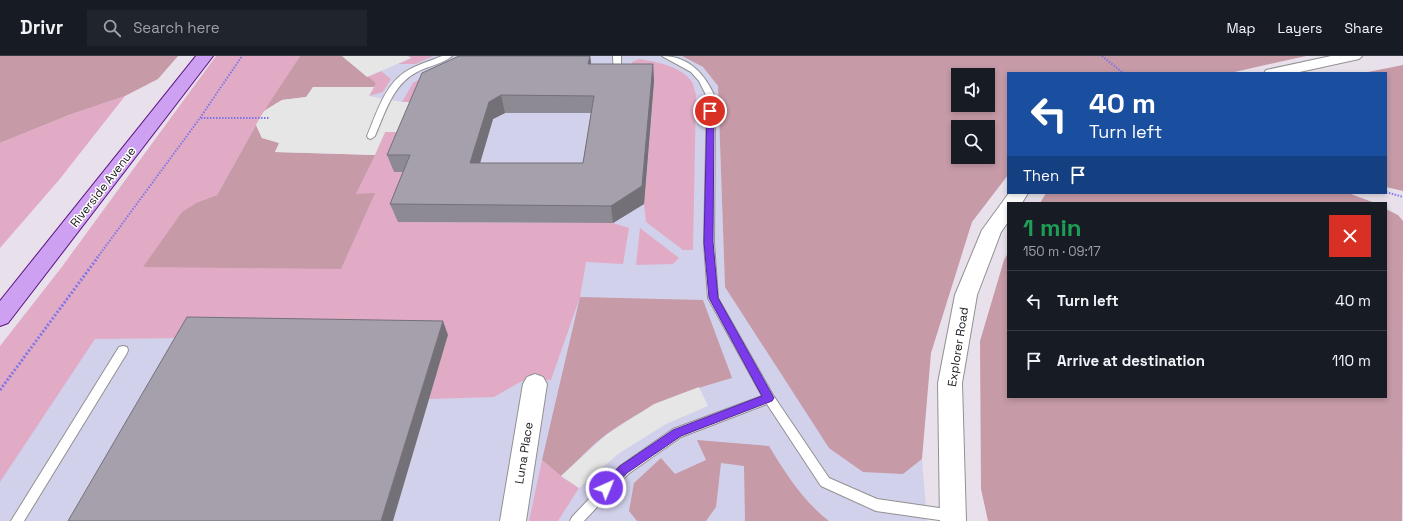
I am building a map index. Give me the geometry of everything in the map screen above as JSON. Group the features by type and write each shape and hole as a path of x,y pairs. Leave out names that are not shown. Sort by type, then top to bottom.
{"main road":[{"name":"Riverside Avenue","path":"0,317 205,56"}],"street":[{"path":"1277,72 1354,56"},
{"name":"Explorer Road","path":"953,518 950,383 966,294 992,230 1007,209"},
{"name":"Luna Place","path":"513,521 535,384"}],"lane":[{"path":"371,136 386,102 398,83 407,75 448,56"},
{"path":"617,56 618,79"},
{"path":"666,56 686,64 702,77 711,97 709,242 713,298 768,398 825,482 876,505 953,518"},
{"path":"17,521 123,350"},
{"path":"580,519 624,470 677,433 768,398"}],"path":[{"path":"0,390 200,118 242,56"},
{"path":"1102,56 1122,72"},
{"path":"200,118 269,118"},
{"path":"1387,192 1402,198"}],"shaded area":[{"path":"0,56 178,56 158,79 125,96 69,115 0,143"},
{"path":"216,56 300,56 256,125 217,195 198,202 356,194 385,132 412,102 402,102 413,83 431,72 416,172 398,222 613,223 629,228 623,264 586,262 580,297 551,380 522,381 494,397 429,399 448,335 95,339 0,482 0,346 61,268"},
{"path":"300,56 342,56 376,83 374,87 313,87 307,97 282,100 264,111"},
{"path":"342,56 682,56 703,67 718,86 725,287 903,474 922,459 927,521 0,521 0,470 95,339 341,269 256,125 376,82"},
{"path":"342,56 408,56 411,58 367,77"},
{"path":"408,56 433,56 416,64 398,64 411,58"},
{"path":"682,56 1306,56 1234,72 1007,72 1007,176 972,222 931,353 922,459 903,474 863,472 829,448 725,287 718,86 703,67"},
{"path":"639,59 675,68 682,72 692,82 696,94 693,250 683,250 646,222 644,204 654,82 631,81 632,62"},
{"path":"1403,65 1403,191 1387,187 1387,72 1368,72"},
{"path":"381,71 391,79 383,92 369,96 376,83 367,77"},
{"path":"313,87 374,87 369,96 402,102 413,102 399,132 385,132 375,155 275,152 279,143 262,138 256,125 264,111 282,100 306,97"},
{"path":"125,96 59,180 0,248 0,143 69,115"},
{"path":"256,125 262,138 280,143 275,152 375,155 356,194 375,193 341,269 143,267 182,212 198,202 217,195"},
{"path":"1045,194 1351,194 1372,202 1041,202"},
{"path":"1387,210 1398,215 1403,221 1402,521 988,521 981,489 980,341 1004,260 1007,255 1007,398 1387,398"},
{"path":"640,228 679,258 673,264 636,265"},
{"path":"580,297 703,300 732,378 682,394 637,415 601,439 561,476 542,460"},
{"path":"699,387 708,406 666,424 618,454 579,488 561,476 606,435 654,404"},
{"path":"697,440 769,446 803,496 829,521 745,521 744,466 721,463 716,507 706,521 637,521 629,511 634,483 661,458 675,474 706,460"},
{"path":"542,460 561,476 579,488 558,521 529,521"}],"building":[{"path":"459,56 590,56 588,64 653,64 642,186 611,206 390,204 410,155 387,155 422,73","holes":["501,95 594,96 583,163 470,163 489,102"]},
{"path":"187,317 443,321 381,521 68,521"}],"route":[{"path":"606,488 624,470 677,433 768,398 713,298 709,242 710,111"}]}
